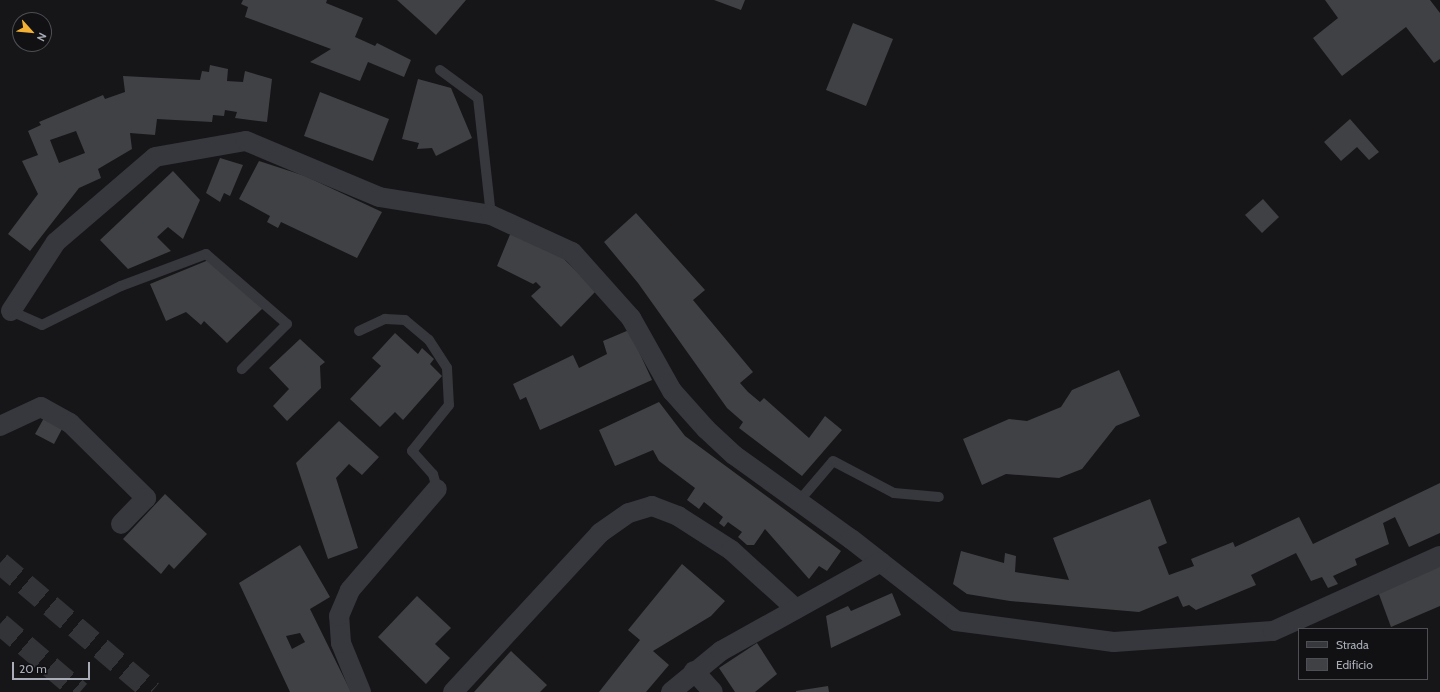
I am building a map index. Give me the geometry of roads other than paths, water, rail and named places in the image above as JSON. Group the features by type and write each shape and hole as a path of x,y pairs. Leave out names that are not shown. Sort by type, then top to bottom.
{"street":[{"path":"11,311 56,242 155,157 246,141 379,197 491,215 572,252 631,318 672,392 706,429 734,455 799,501 956,620 1114,642 1273,631 1440,556"},
{"path":"0,426 41,406 70,423 146,498 121,524"},
{"path":"361,692 341,643 339,616 350,590 437,489"},
{"path":"453,692 600,533 629,513 652,506 678,516 731,550 796,609"},
{"path":"671,692 694,671 721,651 881,562"},
{"path":"694,671 713,692"}],"lane":[{"path":"440,70 478,98 491,215"},
{"path":"11,311 42,325 121,286 206,254 287,324 242,369"},
{"path":"359,331 385,319 405,320 429,340 448,368 449,405 412,451 433,474 437,489"},
{"path":"799,501 834,461 894,493 939,497"}],"tunnel":[{"path":"0,563 152,692"},
{"path":"0,624 80,692"}]}
